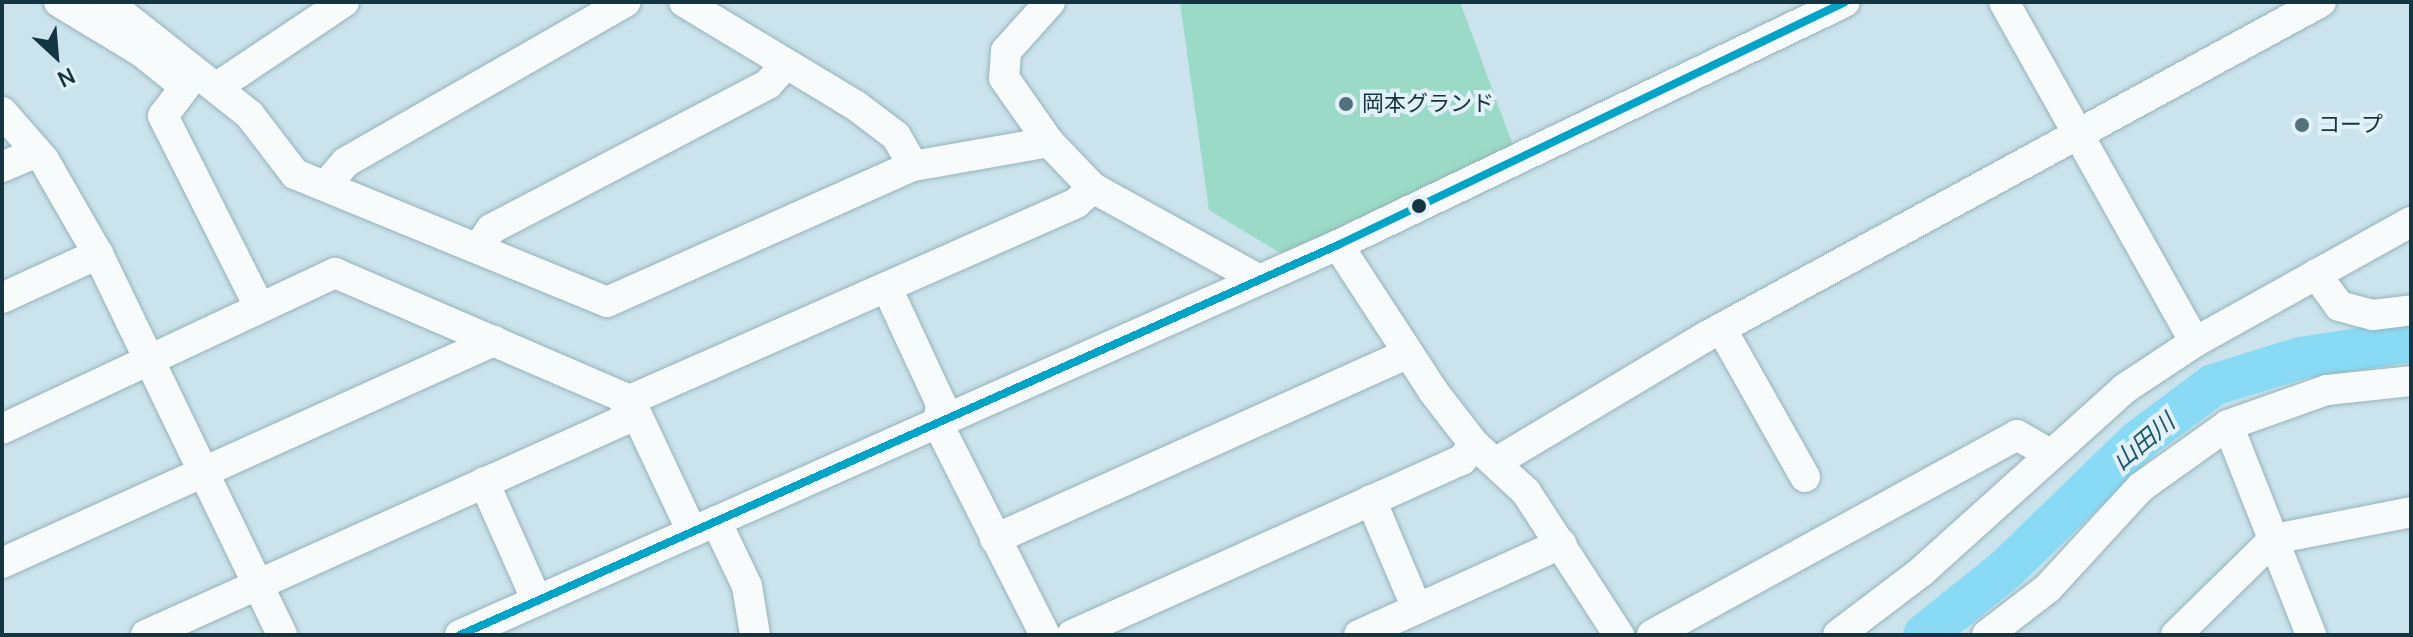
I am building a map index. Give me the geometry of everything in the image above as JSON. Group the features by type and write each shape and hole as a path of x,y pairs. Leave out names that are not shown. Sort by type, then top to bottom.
{"street":[{"path":"59,2 142,52 185,87 163,116 260,308"},
{"path":"107,2 249,114 295,174 607,302 913,166 1049,142"},
{"path":"217,87 344,2"},
{"path":"326,185 346,162 625,2"},
{"path":"684,2 896,136 913,166"},
{"path":"1050,2 1006,51 1004,78 1049,142 1093,188 1258,279"},
{"path":"460,635 1338,245 1845,2"},
{"path":"2004,2 2195,342"},
{"path":"1498,461 1721,328 2321,2"},
{"path":"479,247 491,229 768,84 786,64"},
{"path":"2,112 37,152 98,254 282,635"},
{"path":"2,167 37,152"},
{"path":"146,635 622,421 630,400 1076,203 1093,188"},
{"path":"1838,635 1921,572 2124,389 2195,342 2411,222"},
{"path":"1338,245 1408,353 1474,444 1498,461 1561,544 1619,635"},
{"path":"2,298 98,254"},
{"path":"2,429 335,273 630,400 704,526 747,586 755,635"},
{"path":"2316,274 2339,306 2373,315 2411,310"},
{"path":"887,288 941,404 938,424 1045,635"},
{"path":"1721,328 1805,477"},
{"path":"2,563 494,341"},
{"path":"995,539 1408,353"},
{"path":"1987,635 2048,588 2141,487 2228,425 2327,390 2411,381"},
{"path":"2228,425 2311,635"},
{"path":"1652,635 2017,435 2050,454"},
{"path":"1072,635 1462,460 1474,444"},
{"path":"484,482 537,601"},
{"path":"1371,500 1417,609"},
{"path":"2176,635 2274,539 2411,512"},
{"path":"1359,635 1561,544"}],"green space":[{"name":"岡本グランド","path":"1180,2 1460,2 1514,148 1282,254 1209,210"}],"waterway":[{"name":"山田川","path":"1924,635 2004,571 2138,441 2213,385 2300,358 2411,341"}],"transit line":[{"path":"460,635 1338,245 1845,2"}],"place":[{"name":"岡本グランド","path":"1346,104"},
{"name":"コープ","path":"2302,125"}]}
